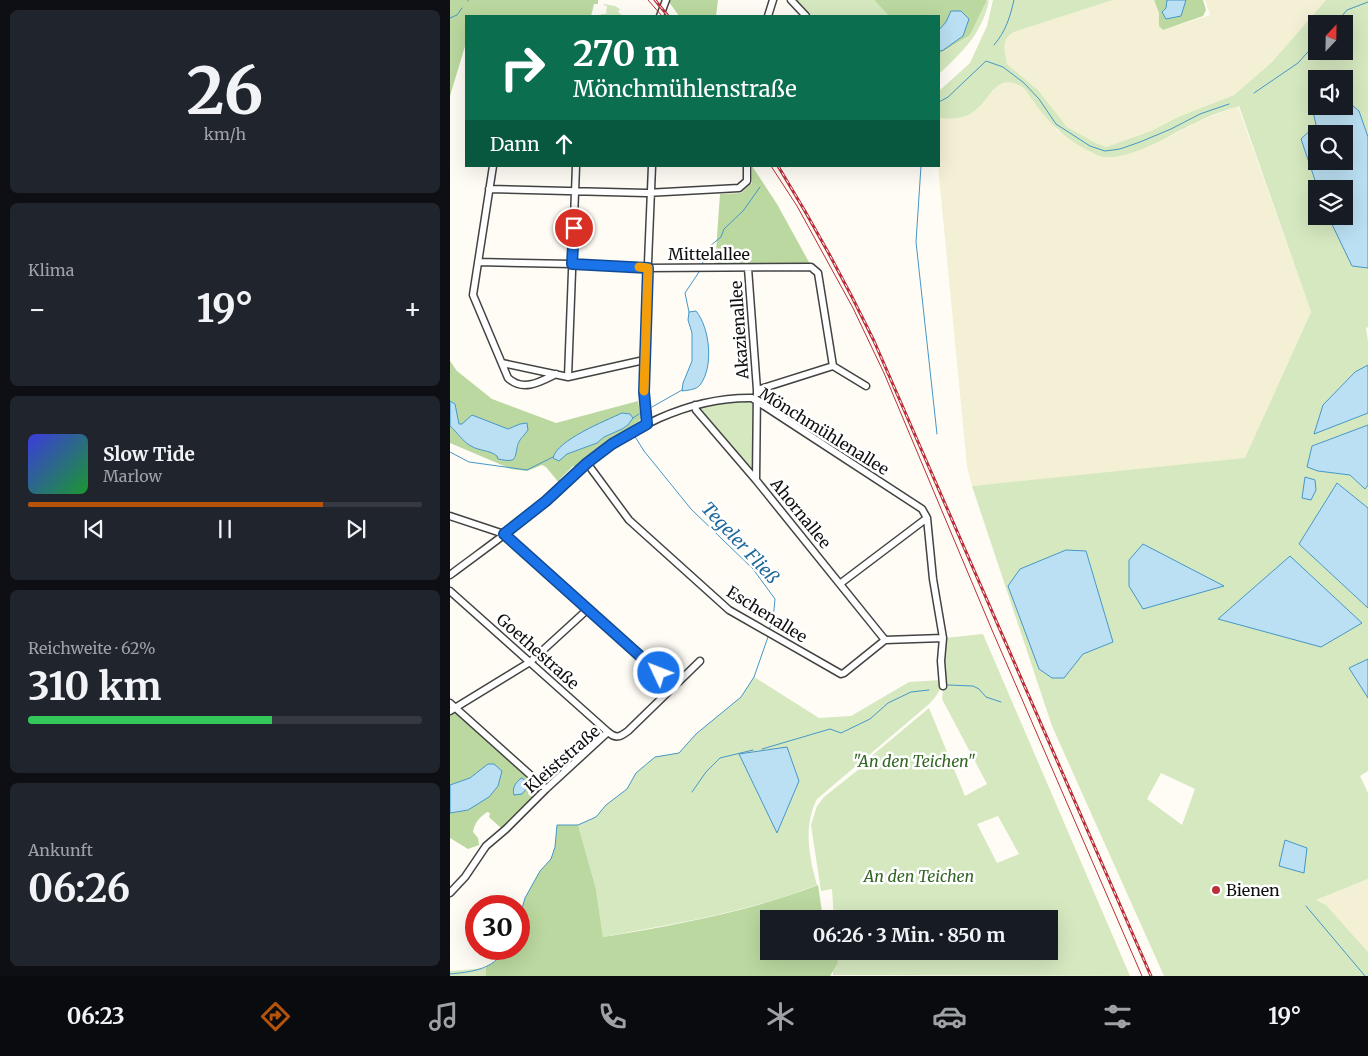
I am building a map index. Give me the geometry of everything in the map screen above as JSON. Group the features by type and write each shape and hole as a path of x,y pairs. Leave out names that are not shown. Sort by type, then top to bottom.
{"street":[{"path":"660,15 666,0"},
{"path":"768,15 773,0"},
{"path":"791,0 805,15"},
{"path":"493,167 473,295 508,378 522,386 542,381 556,374"},
{"path":"568,377 576,167"},
{"path":"647,424 644,360 652,167"},
{"path":"489,189 650,192 739,188 747,181 747,167"},
{"name":"Mittelallee","path":"478,262 648,268 811,267 818,273 833,366"},
{"name":"Akazienallee","path":"748,268 758,390 756,480"},
{"path":"502,363 568,377 644,360"},
{"path":"758,390 833,366 866,386"},
{"name":"Mönchmühlenallee","path":"450,575 546,501 587,463 631,433 647,424 695,405 739,398 752,398 922,509 927,518"},
{"name":"Ahornallee","path":"695,405 696,410 756,480 885,640"},
{"name":"Eschenallee","path":"587,463 629,520 729,610 768,634 841,674 885,640"},
{"path":"450,516 504,534 673,686"},
{"path":"841,584 927,518"},
{"path":"927,518 933,580 943,638 941,661 943,686"},
{"name":"Goethestraße","path":"450,591 608,732"},
{"path":"546,789 452,707 530,662 588,608"},
{"path":"885,640 943,638"},
{"name":"Kleiststraße","path":"450,893 465,877 486,846 546,789 608,732 614,737 621,737 700,661"}],"shaded area":[{"path":"1113,0 1154,0 1159,13 1159,26 1163,30 1210,15 1205,0 1326,0 1313,15 1308,15 1308,21 1272,62 1234,95 1178,117 1151,131 1106,147 1067,127 1038,90 1007,64 1004,42 1014,32"},
{"path":"1006,81 1025,89 1058,131 1124,155 1175,134 1201,120 1238,106 1311,312 1245,459 972,486 967,466 938,167 940,167 940,118 965,116 978,108 999,84"},
{"path":"1368,879 1368,952 1326,905 1316,900"}],"green space":[{"path":"450,0 598,0 598,4 594,4 591,15 465,15 465,46 450,96"},
{"path":"669,0 718,0 716,15 678,15"},
{"path":"792,0 874,0 888,15 806,15"},
{"path":"874,0 987,0 970,35 941,53 940,50 942,51 951,12 940,29 940,15 888,15"},
{"path":"987,0 989,1 981,24 970,42 940,73 940,53 970,35"},
{"path":"993,0 1113,0 1014,32 1004,45 1007,64 1038,90 1067,127 1106,147 1151,131 1178,117 1234,95 1272,62 1308,21 1308,60 1353,60 1353,15 1313,15 1326,0 1368,0 1368,137 1359,111 1353,106 1353,70 1308,70 1308,115 1314,115 1316,125 1308,125 1308,170 1311,170 1315,180 1308,180 1308,225 1332,225 1352,266 1368,268 1368,327 1366,328 1368,365 1355,372 1314,433 1368,413 1368,425 1312,446 1318,471 1350,475 1365,489 1368,485 1368,508 1337,483 1299,544 1368,608 1368,659 1349,668 1368,698 1368,771 1360,776 1368,793 1368,879 1316,900 1326,905 1368,952 1368,976 1164,976 1052,726 972,486 1245,458 1311,312 1239,106 1204,119 1140,150 1115,157 1104,157 1087,150 1059,131 1038,108 1025,89 1015,84 1007,82 1001,84 995,88 980,106 969,114 957,118 940,118 940,90 970,63 987,26","holes":["1086,551 1113,642 1083,654","1161,773 1195,789 1182,825 1147,799"]},
{"path":"1154,0 1203,0 1206,10 1203,16 1163,30 1159,26 1159,13"},
{"path":"603,5 615,6 620,9 618,12 622,15 601,15 606,14 607,6"},
{"path":"753,167 777,204 810,264 715,265 720,194 741,193 752,183"},
{"path":"450,361 457,371 492,399 556,423 638,401 641,418 576,467 573,466 560,479 560,484 546,467 542,465 527,471 511,469 450,443 450,426 474,448 497,456 517,449 520,440 525,434 520,424 508,429 459,424 455,404 450,401","holes":["622,413 630,414 633,418 628,425 604,437 597,443 567,454"]},
{"path":"751,399 757,403 755,479 695,405"},
{"path":"983,634 1130,976 833,975 838,960 1058,960 1058,910 833,910 832,889 821,891 811,825 817,806 824,797 868,762 868,759 929,708 965,796 987,784 942,699 945,638","holes":["998,816 1019,854 997,863 977,824"]},
{"path":"754,677 819,718 851,716 909,682 941,680 941,684 938,694 928,705 817,799 810,820 809,842 817,885 738,910 603,937 596,889 578,825 596,817 606,805 627,789 636,773 655,757 679,753 696,734 741,697"},
{"path":"455,710 541,788 543,792 501,828 489,817 490,813 487,812 478,821 473,832 478,838 479,845 468,849 450,838 450,813 468,810 488,764 470,778 450,785 450,713"},
{"path":"557,825 578,825 596,889 603,937 738,910 818,885 822,910 760,910 760,960 838,960 838,963 830,976 486,976 486,967 497,960 530,960 530,895 527,895 540,871 551,859 555,847"},
{"path":"486,968 486,976 450,976 450,971"}],"water":[{"path":"1167,0 1186,0 1181,16 1166,19 1162,12 1166,8"},
{"path":"951,11 961,11 969,19 963,36 942,51 940,50 940,29 946,22"},
{"path":"1353,106 1359,111 1368,137 1368,268 1352,266 1332,225 1353,225 1353,180 1315,180 1312,170 1353,170 1353,125 1316,125 1314,115 1353,115"},
{"path":"1308,132 1308,160 1301,139"},
{"path":"696,311 701,318 707,337 709,358 700,385 692,390 682,391 683,383 692,361 692,333 688,320 689,312"},
{"path":"1368,365 1368,413 1314,434 1323,405 1355,372"},
{"path":"450,401 455,404 459,424 462,424 472,415 508,429 527,423 528,430 519,442 514,459 498,459 494,454 474,448 465,442 450,426"},
{"path":"622,413 630,414 633,418 622,429 604,437 597,443 567,454 559,461 553,458 556,451 572,438"},
{"path":"1368,425 1368,485 1365,489 1350,475 1318,471 1307,467 1312,446"},
{"path":"1305,477 1315,480 1316,490 1311,500 1302,498"},
{"path":"1337,483 1368,508 1368,608 1299,544"},
{"path":"1143,544 1224,586 1143,609 1129,586 1129,560"},
{"path":"1066,550 1086,551 1113,642 1083,654 1064,678 1052,678 1039,669 1008,586 1020,569"},
{"path":"1290,556 1362,623 1321,647 1218,619"},
{"path":"1368,659 1368,698 1349,668"},
{"path":"787,747 799,781 777,833 739,754"},
{"path":"488,764 494,764 502,771 498,786 489,797 468,810 450,813 450,785 470,778"},
{"path":"522,778 527,782 527,788 522,794 514,795 514,786"},
{"path":"1285,840 1307,848 1304,873 1279,866"}],"waterway":[{"path":"994,45 1007,24 1014,0"},
{"path":"1343,15 1347,10 1368,2"},
{"name":"Tegeler Fließ","path":"450,18 457,15 462,8"},
{"path":"1254,93 1298,63 1308,52"},
{"path":"940,101 948,97 986,61 1003,67 1024,83 1039,99 1056,124 1090,146 1105,151 1120,149 1140,142 1200,114 1229,104"},
{"path":"921,167 916,242 937,434"},
{"path":"702,265 704,259 710,255 710,246 721,237 724,229 743,211 760,187"},
{"path":"689,312 685,293 699,272"},
{"path":"652,407 682,390"},
{"path":"633,418 639,414"},
{"name":"Tegeler Fließ","path":"634,435 644,451 691,509 753,569 775,599 773,620 769,630"},
{"name":"Tegeler Fließ","path":"450,452 469,462 527,470 553,457"},
{"name":"Tegeler Fließ","path":"527,895 540,871 551,859 555,847 557,825 578,825 596,817 606,805 627,789 636,773 655,757 679,753 696,734 741,697 754,677 768,637"},
{"path":"948,685 973,686 979,689 986,697 1001,702"},
{"path":"762,749 830,729 841,733 870,719 888,703 911,692 929,690"},
{"path":"692,792 706,772 720,758 753,750"},
{"path":"1306,906 1365,976"},
{"name":"Tegeler Fließ","path":"450,974 481,969 496,960"}],"tram line":[{"path":"648,0 661,15"},
{"path":"772,167 797,206 853,308 884,373 992,630 1142,976"}],"railway":[{"path":"655,0 667,15"},
{"path":"779,167 828,252 874,341 1151,976"}],"slow traffic":[{"path":"639,267 648,268 644,391"}],"place":[{"name":"Bienen","path":"1216,890"}],"route":[{"path":"574,228 572,264 648,268 644,360 647,424 612,444 587,463 546,501 504,534 659,673"}],"park label":[{"name":"\"An den Teichen\"","path":"914,761"},
{"name":"An den Teichen","path":"919,876"}]}
